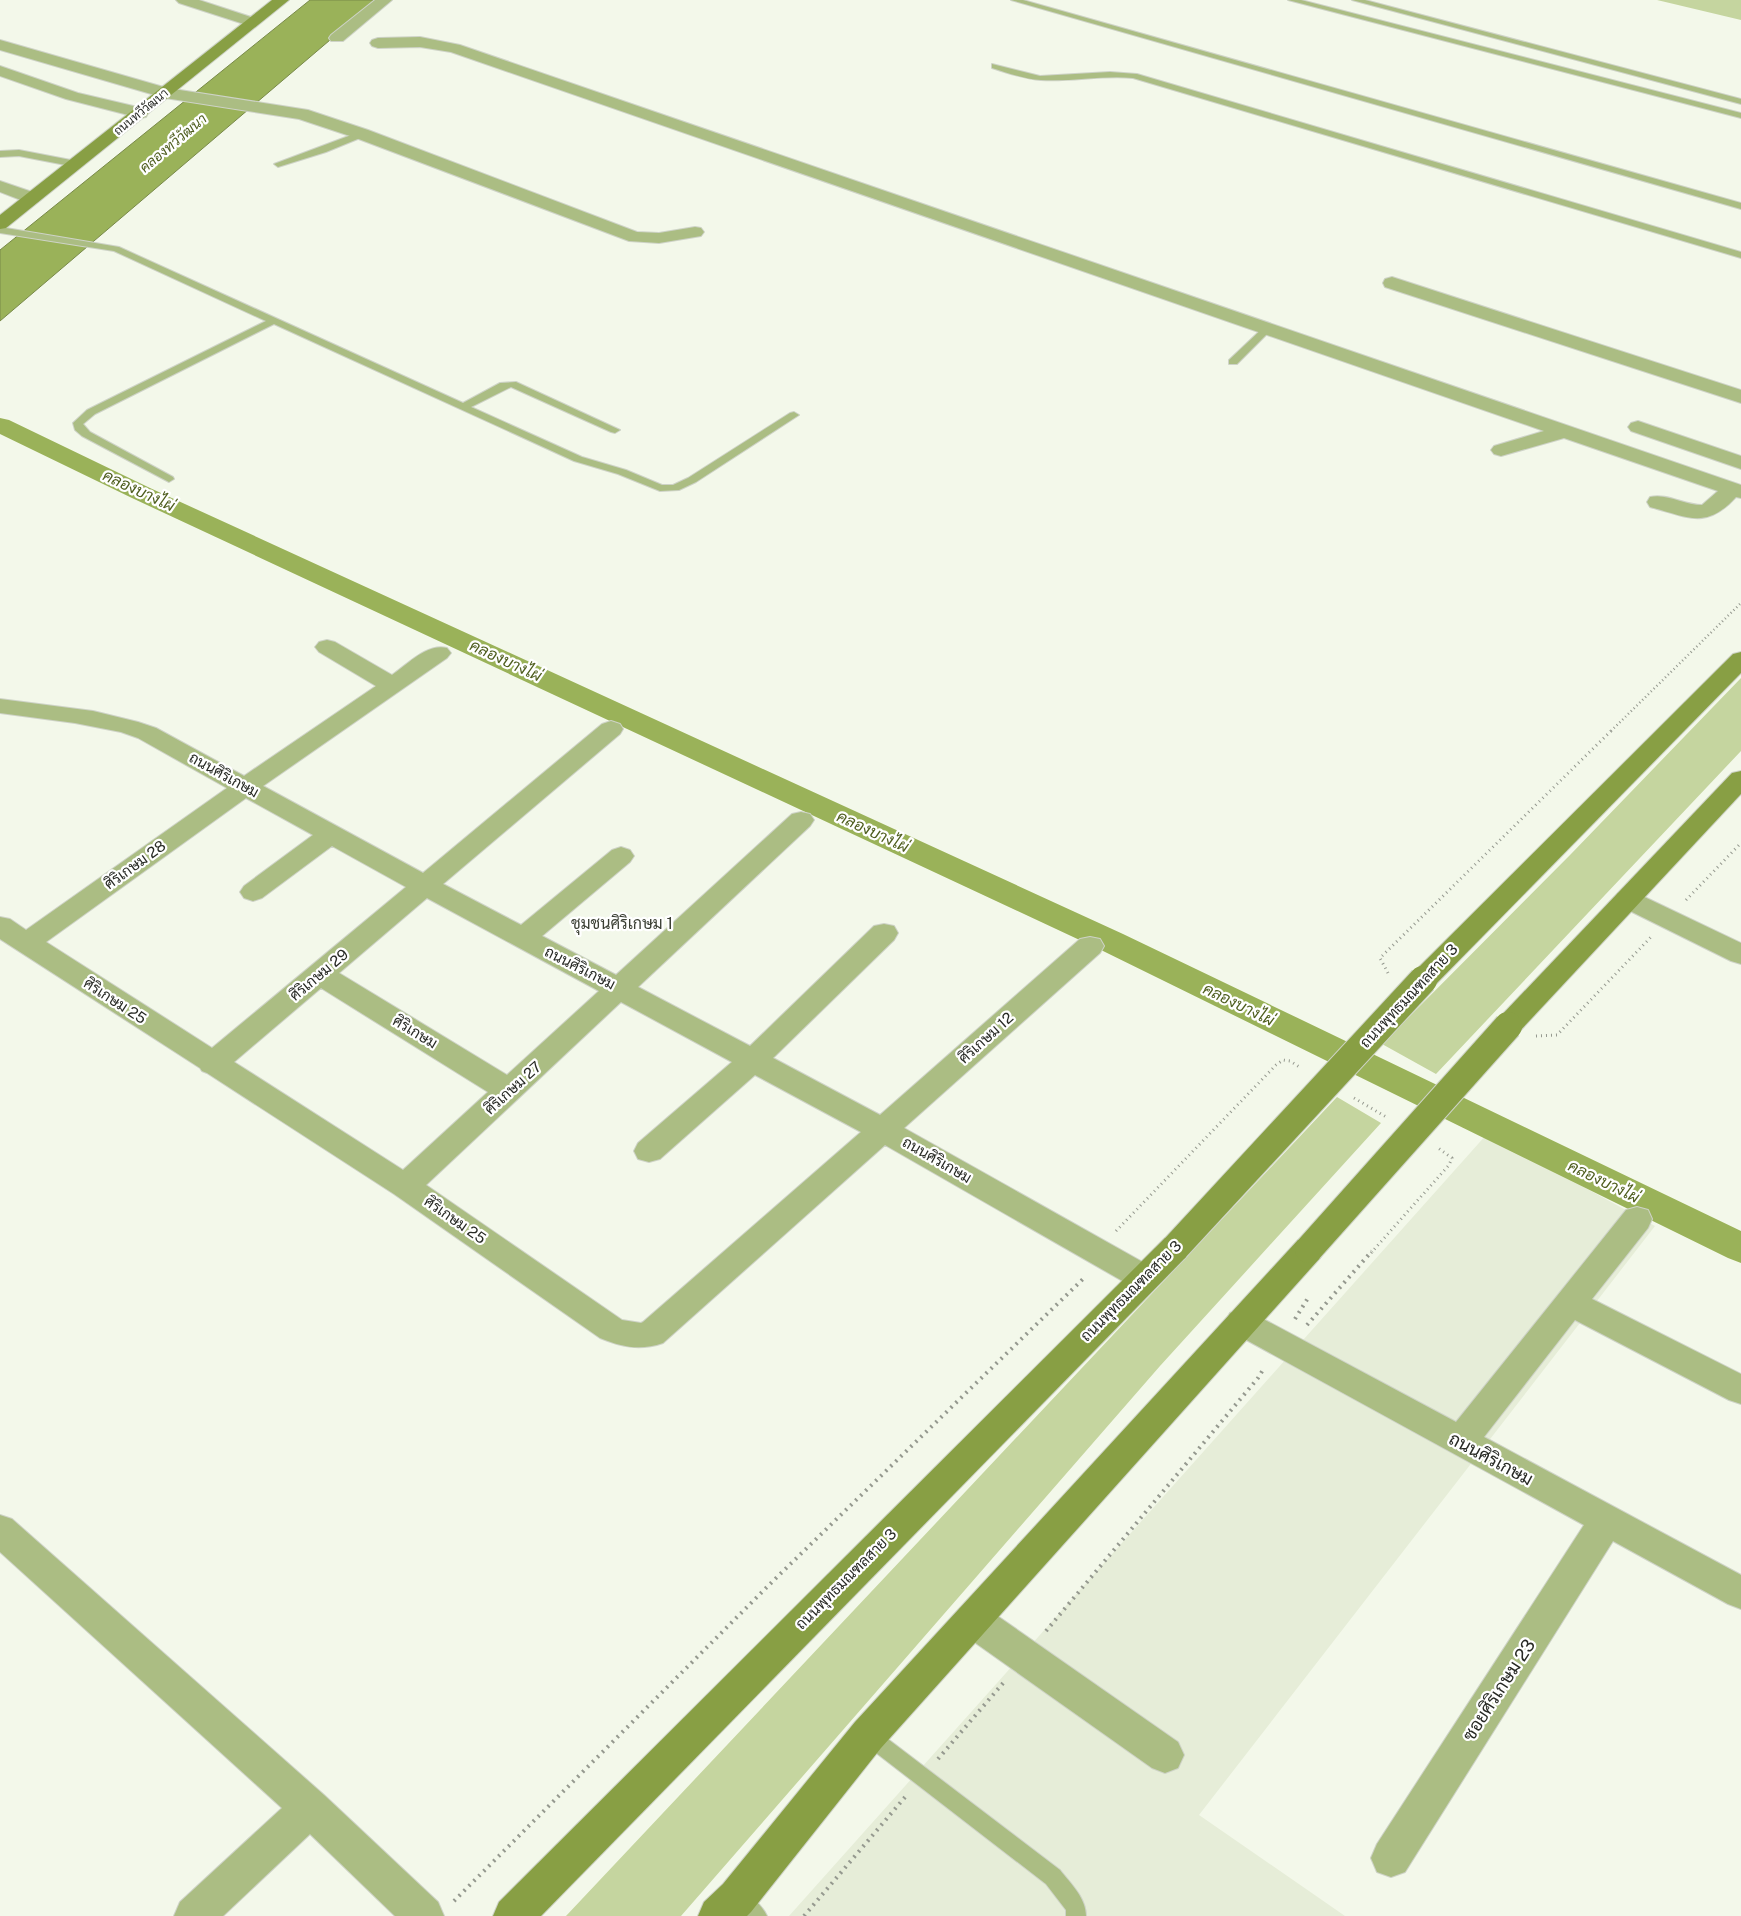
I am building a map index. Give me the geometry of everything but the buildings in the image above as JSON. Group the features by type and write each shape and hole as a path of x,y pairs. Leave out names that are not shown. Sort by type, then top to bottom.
{"main road":[{"name":"ถนนทวีวัฒนา","path":"0,224 281,0"},
{"name":"ถนนพุทธมณฑลสาย 3","path":"513,1916 1176,1247 1423,980 1741,659"},
{"path":"737,1910 868,1735 1309,1249 1518,1031 1627,899 1741,779"}],"street":[{"path":"184,0 252,22"},
{"path":"337,38 384,0"},
{"path":"378,43 420,42 454,48 1732,488"},
{"path":"0,46 165,92 302,114 362,134 635,238 658,238 694,232"},
{"path":"0,71 25,81 45,96 76,111 93,116 134,118"},
{"path":"0,186 32,198"},
{"path":"1392,283 1741,397"},
{"path":"1638,427 1741,464 1732,488 1710,510 1703,512 1693,511 1658,502"},
{"path":"1501,450 1566,431"},
{"path":"327,647 392,685"},
{"name":"ศิริเกษม 28","path":"26,943 439,652"},
{"name":"ถนนศิริเกษม","path":"0,706 123,724 147,733 424,885 883,1130 1144,1278"},
{"name":"ศิริเกษม 29","path":"212,1064 611,729"},
{"name":"ศิริเกษม 27","path":"405,1186 621,989 802,820"},
{"path":"253,892 330,834"},
{"path":"524,938 621,856"},
{"path":"1627,899 1741,954"},
{"name":"ศิริเกษม 25","path":"0,926 212,1064 405,1186 611,1329 627,1336 638,1337 652,1334 883,1130"},
{"path":"649,1151 753,1060 884,933"},
{"name":"ศิริเกษม 12","path":"883,1130 1090,946"},
{"name":"ศิริเกษม","path":"320,974 510,1090"},
{"path":"1460,1442 1637,1219"},
{"path":"1571,1303 1741,1390"},
{"name":"ถนนศิริเกษม","path":"1242,1322 1741,1594"},
{"name":"ซอยศิริเกษม 23","path":"1391,1858 1606,1521"},
{"path":"0,1530 310,1808 438,1909"},
{"path":"973,1620 1165,1755"},
{"path":"194,1916 310,1808"}],"lane":[{"path":"1015,0 1741,206"},
{"path":"1292,0 1741,116"},
{"path":"1356,0 1741,102"},
{"path":"995,66 1025,76 1039,78 1093,74 1134,76 1741,256"},
{"path":"278,164 323,150 362,134"},
{"path":"0,154 19,153 76,164"},
{"path":"0,230 116,249 578,459 622,472 660,488 675,488 692,480 794,415"},
{"path":"169,479 86,434 78,428 78,423 91,412 273,322"},
{"path":"1233,362 1268,328"},
{"path":"462,407 504,385 512,384 615,430"},
{"path":"868,1735 1053,1877 1076,1907 1076,1916"}],"path":[{"path":"1388,973 1380,958 1741,603"},
{"path":"1518,1031 1557,1035 1741,843"},
{"path":"1097,1251 1276,1065 1283,1060 1290,1061 1307,1071"},
{"path":"1349,1096 1391,1120"},
{"path":"1287,1348 1449,1166 1452,1158 1447,1152 1434,1145"},
{"path":"438,1909 1067,1294"}],"shaded area":[{"path":"1657,0 1741,0 1741,20"},
{"path":"1741,678 1741,751 1436,1074 1382,1044 1571,854"},
{"path":"1337,1097 1381,1123 1160,1366 681,1916 566,1916"},
{"path":"1487,1134 1655,1226 1199,1815 1345,1916 789,1916"}],"water":[{"name":"คลองทวีวัฒนา","path":"310,0 377,0 0,321 0,250"}],"waterway":[{"name":"คลองบางไผ่","path":"0,425 141,493 1112,942 1741,1248"}],"district":[{"name":"ชุมชนศิริเกษม 1","path":"622,923"}]}
